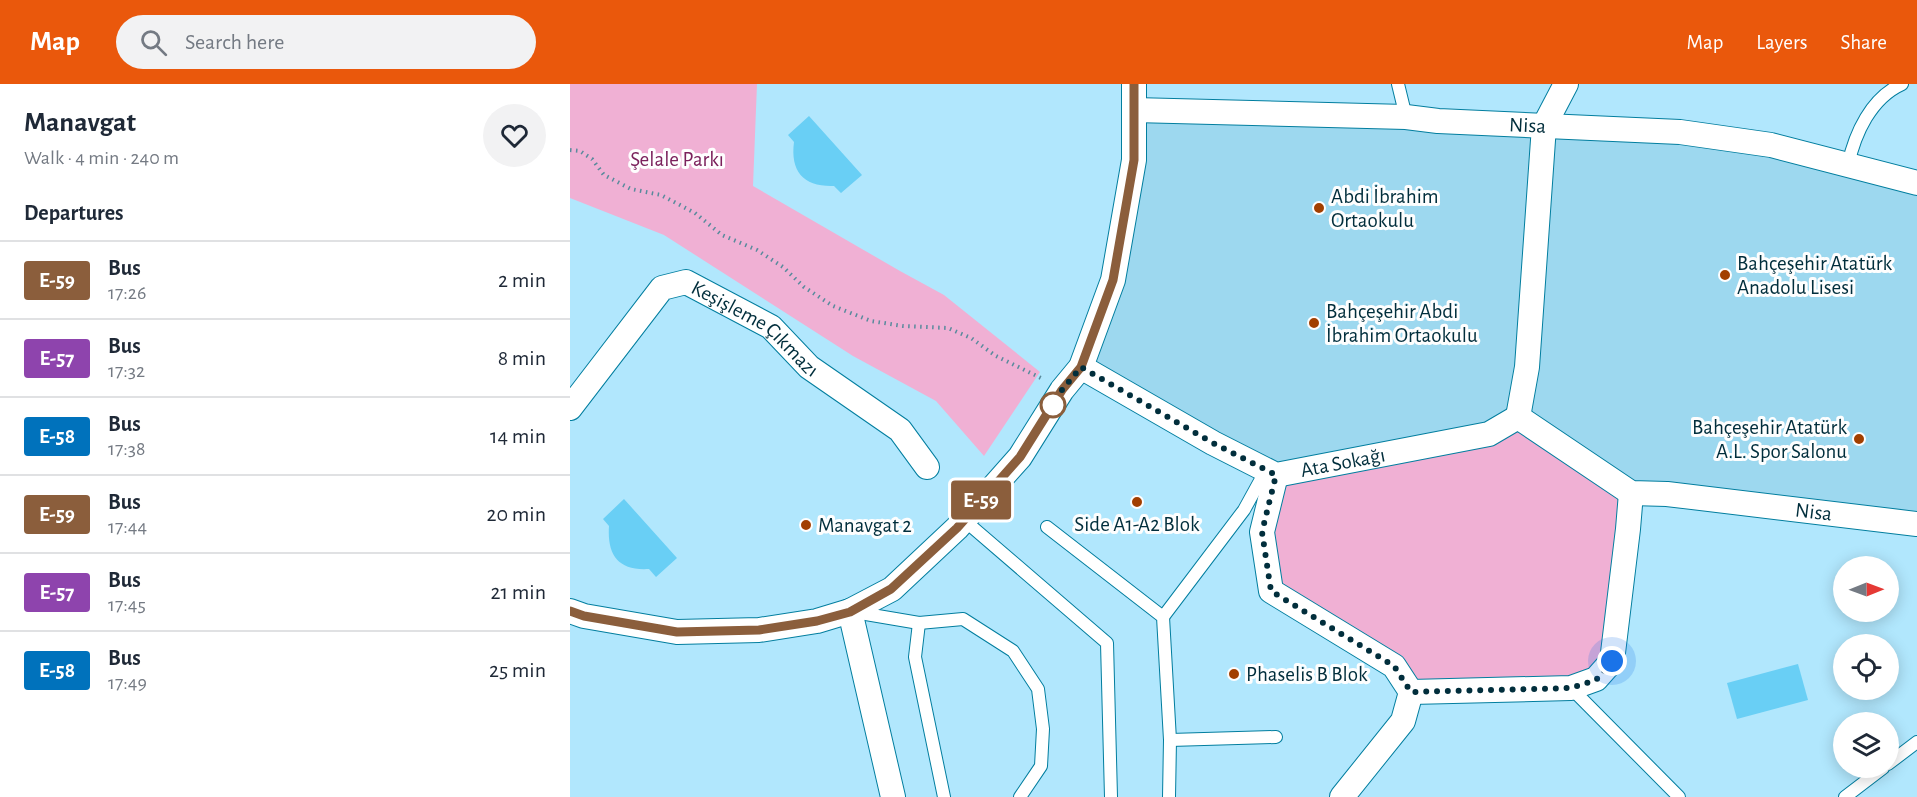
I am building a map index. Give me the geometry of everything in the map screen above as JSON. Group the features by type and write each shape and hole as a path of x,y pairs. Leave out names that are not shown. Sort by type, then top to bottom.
{"street":[{"path":"570,611 584,616 677,632 759,630 817,621 850,612 891,589 964,520 1020,457 1062,390 1081,367 1113,280 1134,160 1134,84"},
{"path":"1411,692 1571,688 1596,680 1612,661 1631,493 1518,417 1527,367 1544,126 1566,84"},
{"name":"Nisa","path":"1134,110 1406,117 1438,121 1680,132 1771,145 1917,183"},
{"name":"Keşişleme Çıkmazı","path":"570,408 662,288 686,282 771,327 809,367 900,430 927,467"},
{"path":"1081,367 1213,443 1271,472 1262,532 1271,591 1394,666 1411,692 1403,721 1342,797"},
{"name":"Ata Sokağı","path":"1271,472 1489,435 1518,417"},
{"name":"Nisa","path":"1631,493 1667,494 1917,524"},
{"path":"850,612 893,797"}],"lane":[{"path":"1398,84 1406,117"},
{"path":"1848,165 1852,147 1868,113 1894,88 1902,84"},
{"path":"1169,797 1170,740 1163,617 1271,472"},
{"path":"964,520 1107,643 1111,797"},
{"path":"1047,527 1163,617"},
{"path":"850,612 919,623 963,619 1013,651 1038,690 1043,729 1041,766 1020,797"},
{"path":"919,623 915,657 944,797"},
{"path":"1571,688 1679,797"},
{"path":"1170,740 1276,737"},
{"path":"1899,756 1917,742"},
{"path":"1845,797 1870,778"}],"path":[{"path":"570,150 580,151 592,159 604,175 631,189 661,195 695,213 722,235 757,250 783,267 804,287 833,306 871,321 903,326 948,328 971,338 996,356 1062,390"}],"shaded area":[{"path":"1134,110 1680,132 1917,183 1917,524 1276,475 1081,367 1113,280"},
{"path":"809,116 862,175 841,193 834,186 815,184 807,180 801,176 794,162 794,142 788,135"},
{"path":"624,499 677,558 656,577 649,569 638,569 622,564 613,553 609,526 603,519"},
{"path":"1798,664 1808,700 1737,719 1727,683"}],"green space":[{"name":"Şelale Parkı","path":"570,84 757,84 753,186 944,295 1040,372 984,456 936,401 853,356 664,235 570,198"},
{"path":"1518,417 1631,493 1628,529 1596,679 1411,692 1271,591 1276,475"}],"bus line":[{"name":"E-59","path":"570,611 584,616 677,632 759,630 817,621 850,612 891,589 957,528 1020,457 1062,390 1081,367 1113,280 1134,160 1134,84"}],"place":[{"name":"Abdi İbrahim Ortaokulu","path":"1319,208"},
{"name":"Bahçeşehir Atatürk Anadolu Lisesi","path":"1725,275"},
{"name":"Bahçeşehir Abdi İbrahim Ortaokulu","path":"1314,323"},
{"name":"Bahçeşehir Atatürk A.L. Spor Salonu","path":"1859,439"},
{"name":"Side A1-A2 Blok","path":"1137,502"},
{"name":"Manavgat 2","path":"806,525"},
{"name":"Phaselis B Blok","path":"1234,674"}],"route":[{"path":"1053,405 1051,406 1081,367 1213,443 1276,475 1262,532 1271,591 1394,666 1411,692 1571,688 1596,680 1612,661"}]}
